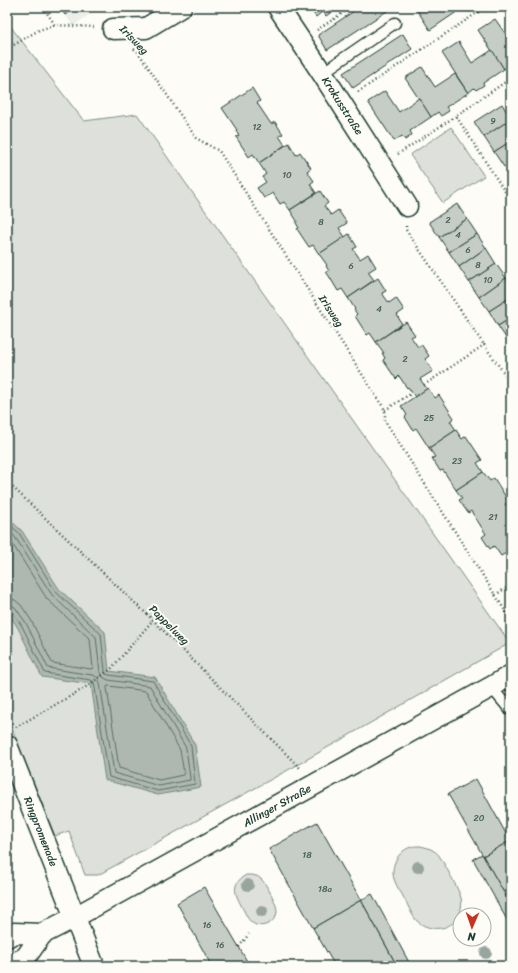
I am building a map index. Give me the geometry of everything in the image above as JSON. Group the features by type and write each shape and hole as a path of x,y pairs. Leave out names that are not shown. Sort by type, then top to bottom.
{"street":[{"path":"112,29 146,28 181,7"},
{"name":"Krokusstraße","path":"278,7 301,40 407,206"},
{"name":"Allinger Straße","path":"7,937 14,933 42,934 76,917 511,675"},
{"name":"Ringpromenade","path":"10,736 94,966"},
{"name":"Allinger Straße","path":"10,966 26,957 42,934"}],"lane":[{"path":"322,73 395,23"},
{"path":"491,687 511,711"}],"path":[{"path":"43,7 56,24"},
{"path":"301,40 352,7"},
{"path":"341,103 486,7"},
{"path":"7,49 39,30 56,24 112,29"},
{"name":"Irisweg","path":"112,29 138,52 196,138 218,150 385,410 385,421 511,620"},
{"path":"381,165 511,78"},
{"path":"456,116 511,201"},
{"path":"407,206 406,230 511,383"},
{"path":"424,385 484,345"},
{"path":"385,410 412,393"},
{"name":"Pappelweg","path":"7,482 153,620 315,784"},
{"path":"495,595 511,584"},
{"path":"10,736 111,670 153,620"},
{"path":"239,947 250,934"}],"shaded area":[{"path":"60,7 100,7 73,26"},
{"path":"7,22 84,121 137,114 510,643 297,765 98,875 85,875 69,831 55,836 7,716"},
{"path":"451,127 484,176 443,203 410,155"},
{"path":"413,846 426,847 436,852 452,878 460,895 462,904 461,907 452,907 451,925 440,928 430,928 420,923 411,912 396,884 393,874 394,864 402,852"},
{"path":"246,875 256,876 261,879 274,900 277,909 276,916 272,922 268,924 261,926 252,923 247,917 236,895 237,883"}],"water":[{"path":"7,517 22,531 59,589 105,632 109,671 155,677 195,745 201,787 158,795 105,780 91,684 42,677 18,628 7,611"}],"building":[{"path":"60,7 70,7 72,10 65,15"},
{"path":"309,7 330,7 333,11 326,16 323,11 316,17"},
{"path":"360,7 384,7 387,11 327,50 318,35"},
{"path":"415,7 464,7 430,30"},
{"path":"495,19 509,39 511,38 511,64 504,69 478,30"},
{"path":"403,34 412,49 353,88 343,73"},
{"path":"459,42 472,63 492,50 504,69 483,83 484,85 476,90 474,88 468,93 442,53"},
{"path":"422,67 435,87 455,74 468,93 446,107 449,111 441,116 438,112 431,117 405,78"},
{"path":"252,88 260,101 257,103 271,124 275,122 283,134 279,136 285,145 259,163 253,154 249,157 236,137 239,136 236,131 237,130 222,108"},
{"path":"385,91 399,112 419,98 431,117 410,131 412,135 405,140 402,136 394,141 368,102"},
{"path":"502,104 511,119 484,137 474,122"},
{"path":"511,119 511,141 494,152 484,137"},
{"path":"511,141 511,162 504,167 494,152"},
{"path":"289,143 296,155 300,152 311,168 307,171 314,181 310,184 316,193 290,210 284,202 280,204 273,193 264,198 257,188 266,182 262,177 266,174 259,163"},
{"path":"320,191 328,203 324,206 331,215 338,210 347,223 339,228 345,237 319,254 313,245 309,247 297,229 299,228 296,223 297,221 290,210"},
{"path":"457,204 467,219 439,237 429,222"},
{"path":"467,219 477,234 449,252 439,237"},
{"path":"349,234 357,247 353,249 360,259 368,254 376,267 368,272 374,280 348,298 342,289 338,291 326,272 329,271 326,266 327,265 319,254"},
{"path":"477,234 486,248 459,267 449,252"},
{"path":"486,248 496,264 469,282 459,267"},
{"path":"496,264 506,278 479,297 469,282"},
{"path":"378,278 386,291 382,293 389,303 396,298 404,310 397,315 402,324 376,342 370,333 367,335 355,316 357,314 348,298"},
{"path":"506,278 511,285 511,297 489,311 479,297"},
{"path":"511,297 511,318 498,326 489,311"},
{"path":"511,318 511,339 508,341 498,326"},
{"path":"406,322 415,335 411,337 418,347 421,344 429,356 425,359 433,371 420,379 427,389 415,397 399,376 396,379 383,360 385,358 382,353 384,353 376,342"},
{"path":"428,388 435,398 439,395 454,418 450,421 456,430 429,448 416,428 413,430 405,417 407,415 401,406"},
{"path":"456,430 462,439 466,436 482,460 477,463 483,472 456,490 443,470 440,471 432,458 435,457 429,448"},
{"path":"483,472 490,481 494,478 509,502 505,504 511,513 511,550 501,556 494,546 490,549 482,537 486,534 471,511 468,513 459,500 462,498 456,490"},
{"path":"476,779 510,841 483,856 448,794"},
{"path":"317,822 361,900 313,928 269,849"},
{"path":"510,841 511,843 511,905 483,856"},
{"path":"482,854 511,905 511,927 473,859"},
{"path":"204,887 239,947 249,965 248,966 211,966 177,903"},
{"path":"372,894 411,966 397,966 361,900"},
{"path":"361,900 397,966 335,966 313,928"}]}
